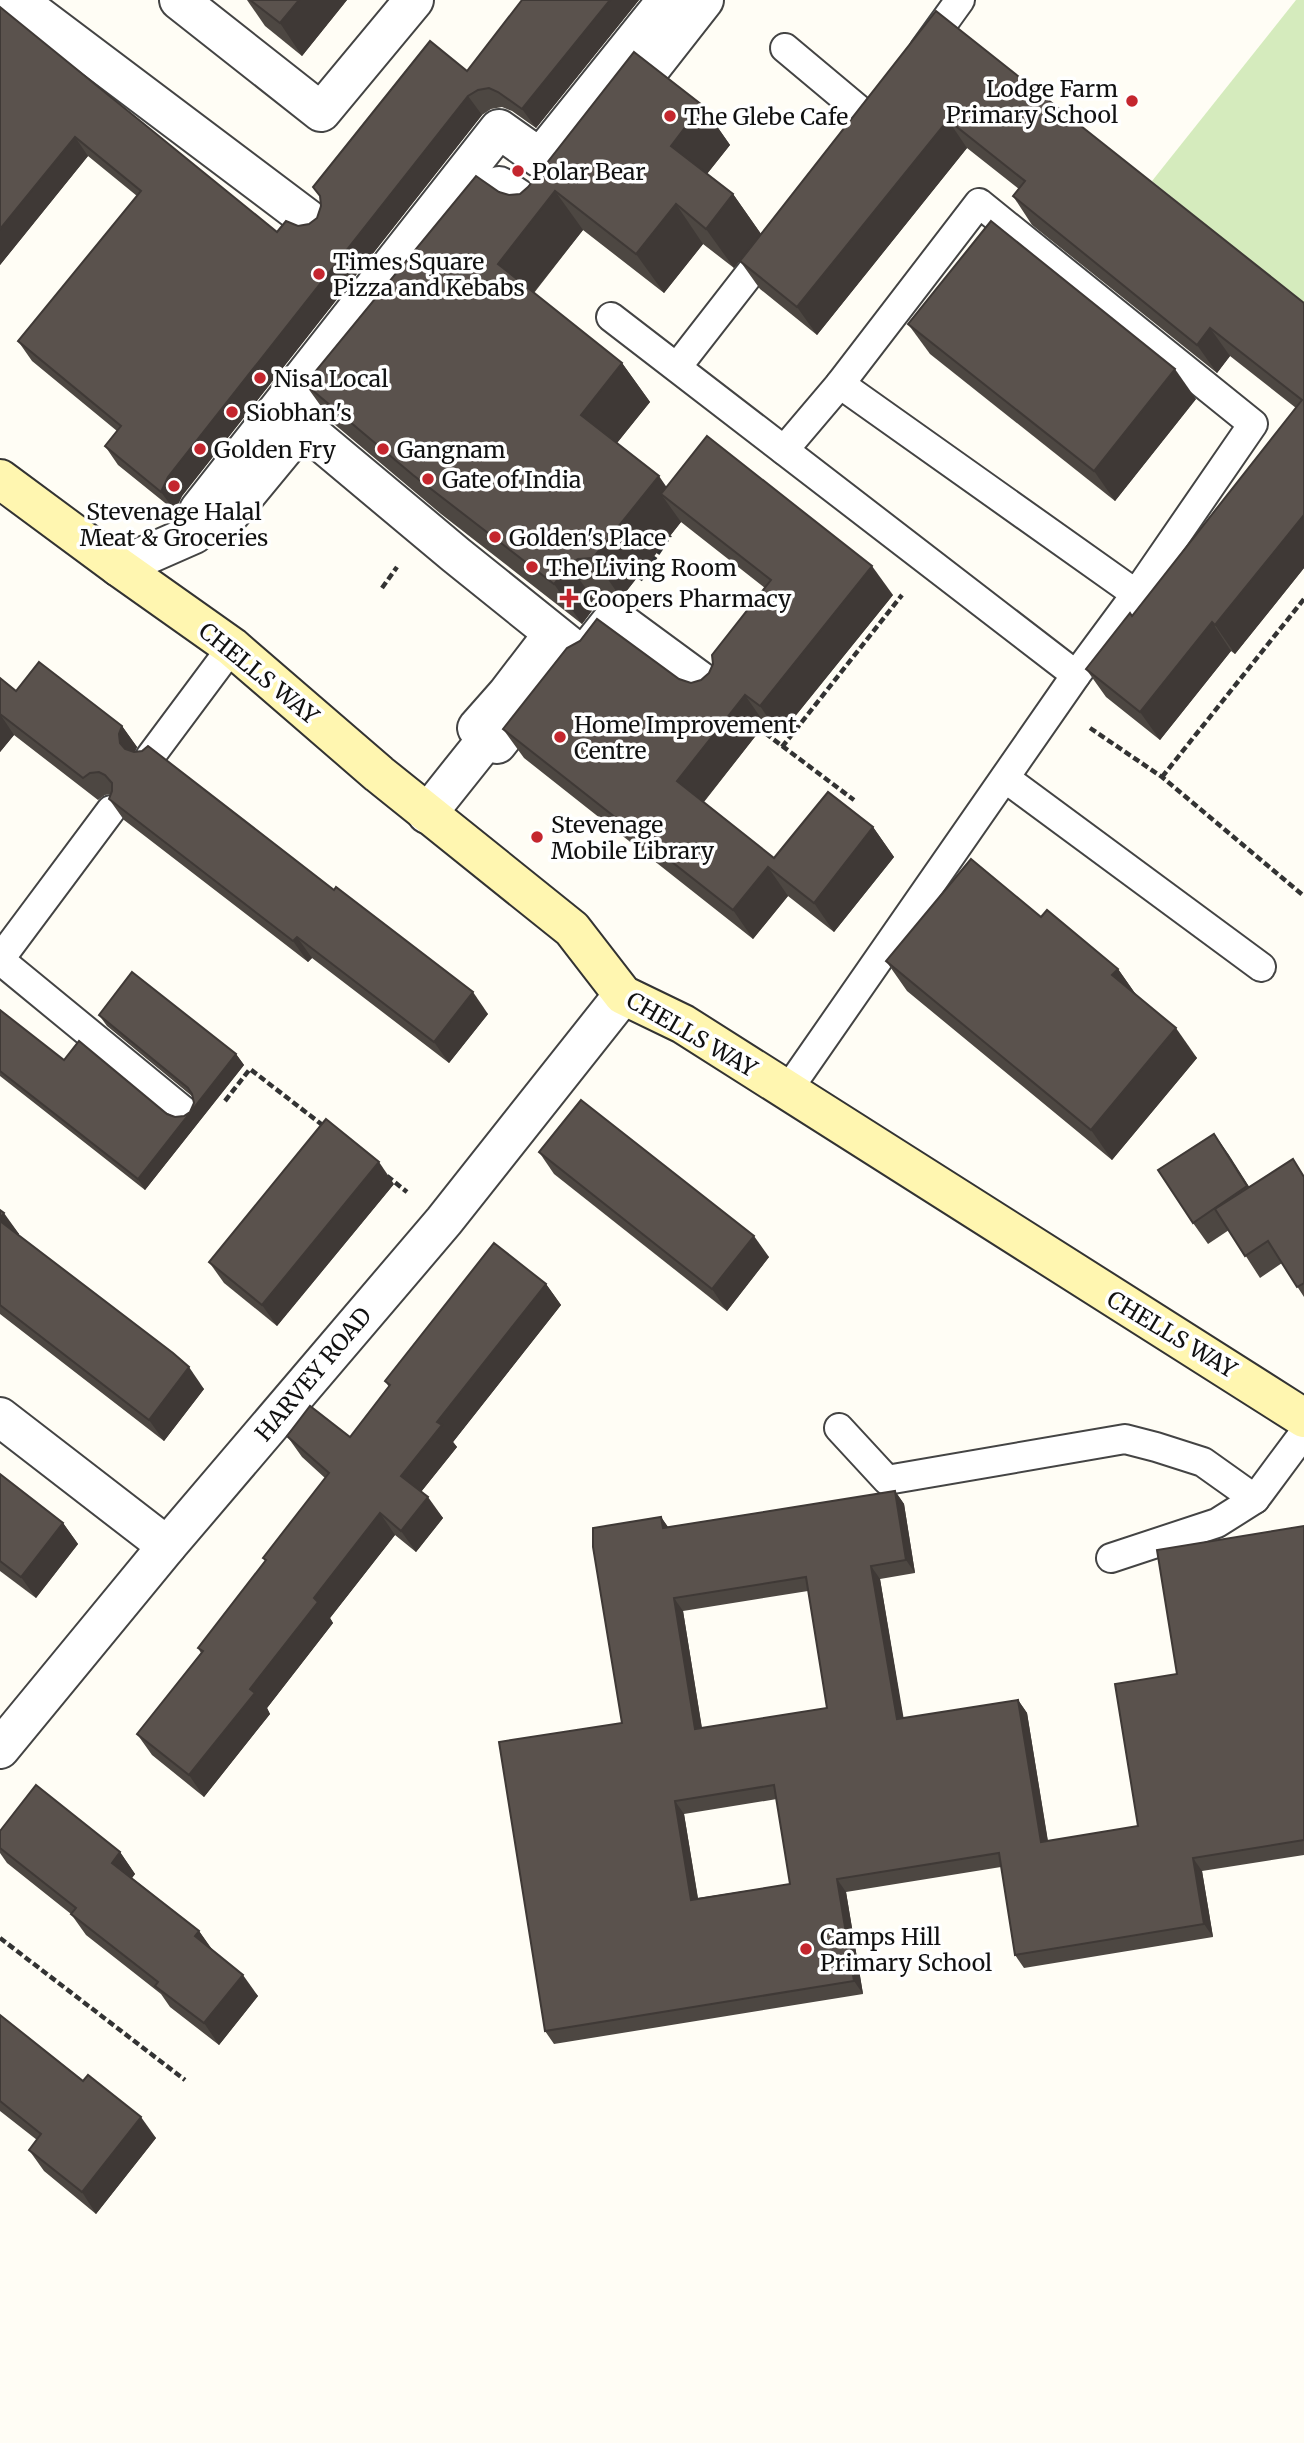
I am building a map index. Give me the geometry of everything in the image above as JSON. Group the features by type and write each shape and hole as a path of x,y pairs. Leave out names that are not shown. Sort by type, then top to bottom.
{"street":[{"path":"17,0 313,223"},
{"path":"179,0 321,113 414,0"},
{"path":"485,176 539,213 553,169 667,0"},
{"path":"553,169 704,0"},
{"path":"291,417 485,176 499,129 553,169"},
{"path":"291,417 377,270 485,176"},
{"path":"291,417 583,657 614,618 712,690"},
{"name":"CHELLS WAY","path":"0,480 232,647 427,814 572,929 623,995 684,1024 1304,1418"},
{"path":"119,567 194,534"},
{"path":"427,814 478,750"},
{"name":"HARVEY ROAD","path":"0,1749 167,1546 444,1221 623,995"},
{"path":"0,1417 167,1546"}],"lane":[{"path":"908,71 960,0"},
{"path":"785,48 870,121"},
{"path":"784,450 840,384 979,204 1254,424 1004,778 788,1091"},
{"path":"677,367 786,227"},
{"path":"611,317 1076,675"},
{"path":"840,384 1136,594"},
{"path":"150,757 232,647"},
{"path":"1004,778 1261,967"},
{"path":"111,810 0,959 184,1112"},
{"path":"839,1428 887,1480 1125,1439 1203,1462 1255,1499"},
{"path":"1111,1558 1217,1523 1255,1499 1304,1433"}],"path":[{"path":"614,618 677,525"},
{"path":"782,747 928,561"},
{"path":"1162,777 1304,599"},
{"path":"712,690 782,747 854,800"},
{"path":"1056,704 1162,777 1304,895"},
{"path":"184,1112 220,1107 250,1069 326,1128"},
{"path":"379,1170 444,1221"},
{"path":"0,1938 185,2080"}],"green space":[{"path":"1296,0 1304,0 1304,304 1152,181"}],"building":[{"path":"250,0 299,0 280,23"},
{"path":"522,0 610,0 522,109 489,88 468,96 168,477 161,492 105,446 121,426 18,341 141,191 75,137 0,229 0,7 277,232 286,221 298,226 309,224 317,218 321,206 320,196 313,187 430,41 467,71"},
{"path":"936,11 1304,303 1304,515 1215,625 1212,622 1140,712 1086,669 1130,613 1132,616 1302,400 1210,328 1197,345 1013,196 1025,181 948,120 797,307 740,261"},
{"path":"634,52 702,105 671,146 733,194 706,229 676,204 636,254 555,191 498,264 622,363 581,415 659,476 593,558 578,559 569,565 554,584 413,475 305,384 476,176 499,192 520,194"},
{"path":"991,221 1175,369 1094,471 908,324"},
{"path":"707,436 872,566 760,706 745,695 677,781 774,858 828,792 873,827 814,903 768,867 733,910 503,729 567,648 580,641 597,619 679,679 691,683 701,680 709,673 713,664 712,655 771,580 661,494"},
{"path":"39,662 122,726 120,743 125,749 142,751 148,746 334,890 336,887 473,992 434,1042 297,937 293,941 109,799 112,783 105,775 99,772 90,773 83,778 0,714 0,678 16,691"},
{"path":"971,859 1041,917 1047,910 1118,969 1112,975 1176,1028 1091,1130 886,961"},
{"path":"132,972 236,1054 138,1179 0,1071 0,1010 64,1060 79,1041 167,1114 175,1117 190,1112 194,1103 188,1088 99,1015"},
{"path":"581,1100 754,1236 712,1289 539,1152"},
{"path":"326,1119 379,1162 262,1305 209,1262"},
{"path":"1214,1134 1247,1186 1193,1223 1158,1170"},
{"path":"1293,1159 1304,1177 1304,1283 1297,1287 1268,1241 1245,1256 1215,1209"},
{"path":"0,1221 189,1367 149,1420 0,1305"},
{"path":"494,1243 546,1284 437,1422 442,1425 401,1476 428,1497 401,1531 380,1513 314,1598 318,1602 250,1689 255,1693 189,1775 137,1734 203,1651 198,1648 329,1473 287,1436 310,1406 350,1437 390,1385 385,1381"},
{"path":"0,1474 63,1523 21,1577 0,1561"},
{"path":"895,1491 906,1560 871,1566 897,1719 1018,1700 1041,1842 1138,1826 1115,1684 1177,1674 1157,1550 1304,1526 1304,1840 1193,1858 1204,1924 1015,1955 999,1853 837,1879 854,1981 545,2031 499,1742 622,1723 593,1547 593,1528 661,1517 663,1528","holes":["806,1577 827,1708 695,1729 674,1598","774,1785 790,1884 691,1900 675,1801"]},
{"path":"36,1785 120,1852 112,1863 199,1931 195,1936 243,1975 204,2023 155,1986 158,1982 71,1914 76,1908 0,1848 0,1831"},
{"path":"0,2015 83,2081 88,2075 141,2117 82,2192 29,2150 41,2134 0,2101"}],"place":[{"name":"Lodge Farm Primary School","path":"1132,101"},
{"name":"The Glebe Cafe","path":"670,116"},
{"name":"Polar Bear","path":"518,171"},
{"name":"Times Square Pizza and Kebabs","path":"319,274"},
{"name":"Nisa Local","path":"260,378"},
{"name":"Siobhan's","path":"232,412"},
{"name":"Golden Fry","path":"200,449"},
{"name":"Gangnam","path":"383,449"},
{"name":"Gate of India","path":"428,479"},
{"name":"Stevenage Halal Meat & Groceries","path":"174,486"},
{"name":"Golden's Place","path":"495,537"},
{"name":"The Living Room","path":"532,567"},
{"name":"Coopers Pharmacy","path":"569,598"},
{"name":"Home Improvement Centre","path":"560,737"},
{"name":"Stevenage Mobile Library","path":"537,837"},
{"name":"Camps Hill Primary School","path":"806,1949"}]}
